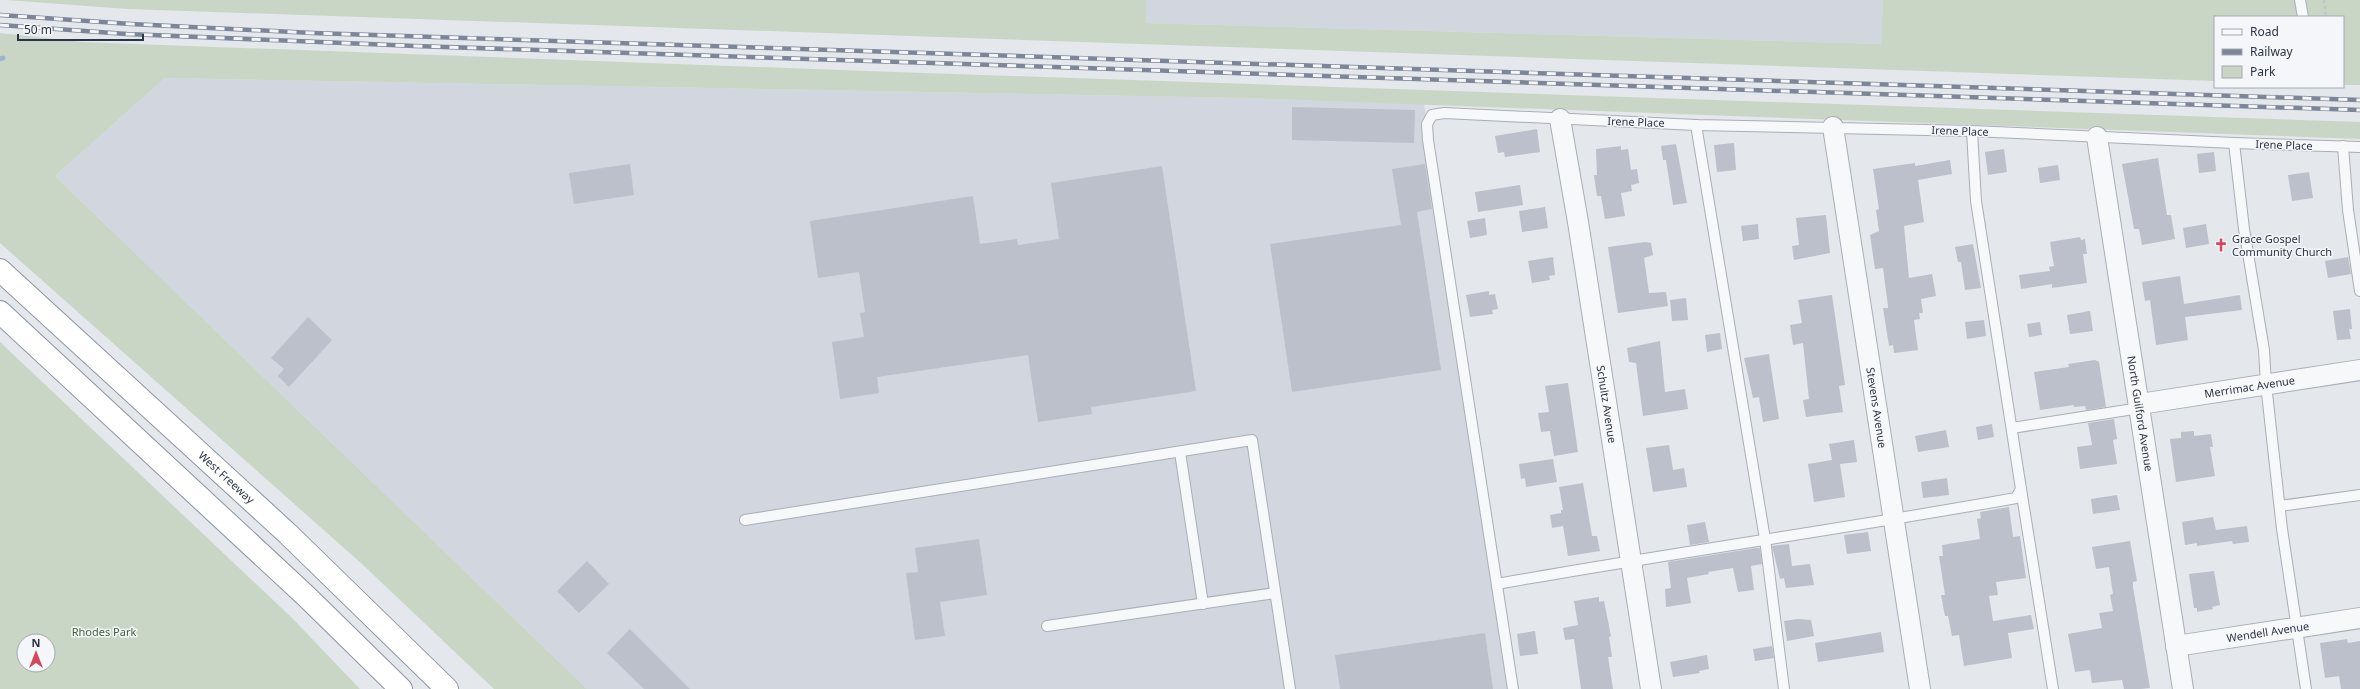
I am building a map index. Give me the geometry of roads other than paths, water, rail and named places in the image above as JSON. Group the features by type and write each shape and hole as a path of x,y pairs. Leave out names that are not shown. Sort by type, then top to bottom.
{"highway":[{"name":"West Freeway","path":"0,270 288,534 447,689"},
{"path":"0,312 306,596 400,688"}],"street":[{"name":"Schultz Avenue","path":"1560,119 1651,689"},
{"name":"Stevens Avenue","path":"1833,127 1920,689"},
{"name":"North Guilford Avenue","path":"2097,137 2183,689"},
{"name":"Merrimac Avenue","path":"2140,406 2266,384 2360,370"},
{"name":"Wendell Avenue","path":"2176,646 2360,618"}],"lane":[{"path":"2300,0 2303,16"},
{"name":"Irene Place","path":"1497,584 1427,124 1432,115 1444,114 1696,125 1972,131 2360,147"},
{"path":"1696,125 1765,539 1784,689"},
{"path":"1972,131 1976,201 1991,288 2053,689"},
{"path":"2234,143 2244,229 2264,350 2266,384 2280,506 2306,689"},
{"path":"2343,146 2348,210 2360,290"},
{"path":"2012,428 2140,406"},
{"path":"745,520 1252,440 1290,689"},
{"path":"1180,452 1203,604"},
{"path":"1513,689 1497,584 1631,560 1893,520 2016,498 2021,489"},
{"path":"2280,506 2360,495"},
{"path":"1047,626 1275,593"}],"railway":[{"path":"0,15 131,24 313,33 2360,100"},
{"path":"0,25 127,34 415,46 2360,110"}],"place":[{"name":"Grace Gospel Community Church","path":"2221,245"}],"park label":[{"name":"Rhodes Park","path":"104,632"}]}
